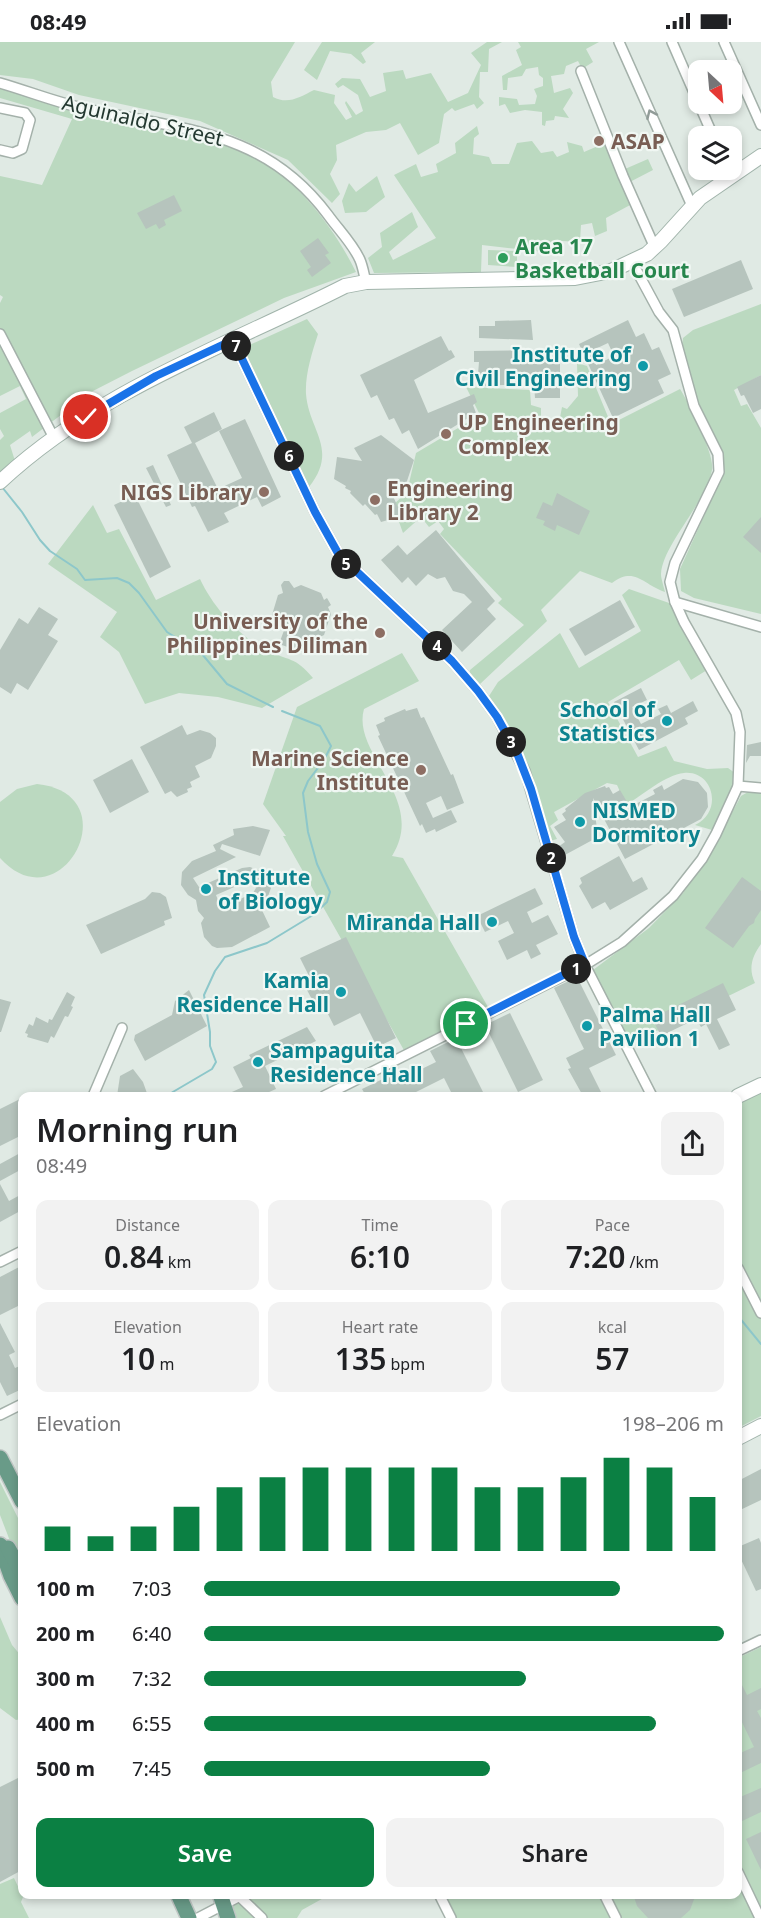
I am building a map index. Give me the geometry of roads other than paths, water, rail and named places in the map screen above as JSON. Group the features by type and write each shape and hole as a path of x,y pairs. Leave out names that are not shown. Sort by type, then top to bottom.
{"main road":[{"path":"742,166 761,156"},
{"path":"0,482 54,438 129,390 345,286 366,282 575,278 611,271 655,248 692,206 721,180"},
{"path":"742,1094 761,1085"},
{"path":"742,1436 761,1426"},
{"path":"0,1458 18,1493"},
{"path":"0,1535 18,1566"},
{"path":"0,1545 18,1589"},
{"path":"180,1899 189,1918"}],"street":[{"path":"619,42 692,206"},
{"path":"672,42 709,126"},
{"path":"724,42 761,125"},
{"path":"580,72 655,248"},
{"name":"Aguinaldo Street","path":"0,83 82,108 188,128 226,138 253,151 276,164 319,203 356,253 366,282"},
{"path":"0,108 27,114 30,120 22,150 13,153 0,150"},
{"path":"332,1092 585,964 622,942 673,896 702,859 738,786 740,732 736,713 690,632 675,602 670,582 671,572 719,472 718,454 694,406 673,330 658,312 632,262"},
{"path":"0,334 54,438"},
{"path":"233,340 315,512 339,555 452,661 497,717 517,753 531,789 574,937 585,964 650,1092"},
{"path":"675,602 761,627"},
{"path":"738,786 761,788"},
{"path":"95,1092 122,1028"},
{"path":"0,1262 18,1253"},
{"path":"742,1276 761,1313"},
{"path":"0,1415 18,1406"},
{"path":"742,1650 761,1640"},
{"path":"742,1880 760,1918"},
{"path":"245,1899 262,1918"},
{"path":"442,1899 451,1918"},
{"path":"606,1899 616,1918"},
{"path":"198,1918 225,1906"}],"waterway":[{"path":"2,487 40,540 50,551 77,569 85,580 117,578 129,583 167,632 202,654 227,684 273,707"},
{"path":"173,1092 212,1069 216,1062 210,1046 204,995 215,971 225,957 267,943 313,915 327,902 330,892 317,864 308,832 303,793 308,781 324,760 331,746 320,726 282,711"},
{"path":"742,1321 761,1344"}],"place":[{"name":"ASAP","path":"599,141"},
{"name":"Area 17 Basketball Court","path":"503,258"},
{"name":"Institute of Civil Engineering","path":"643,366"},
{"name":"UP Engineering Complex","path":"446,434"},
{"name":"NIGS Library","path":"264,492"},
{"name":"Engineering Library 2","path":"375,500"},
{"name":"University of the Philippines Diliman","path":"380,633"},
{"name":"School of Statistics","path":"667,721"},
{"name":"Marine Science Institute","path":"421,770"},
{"name":"NISMED Dormitory","path":"580,822"},
{"name":"Institute of Biology","path":"206,889"},
{"name":"Miranda Hall","path":"492,922"},
{"name":"Kamia Residence Hall","path":"341,992"},
{"name":"Palma Hall Pavilion 1","path":"587,1026"},
{"name":"Sampaguita Residence Hall","path":"258,1062"}]}
